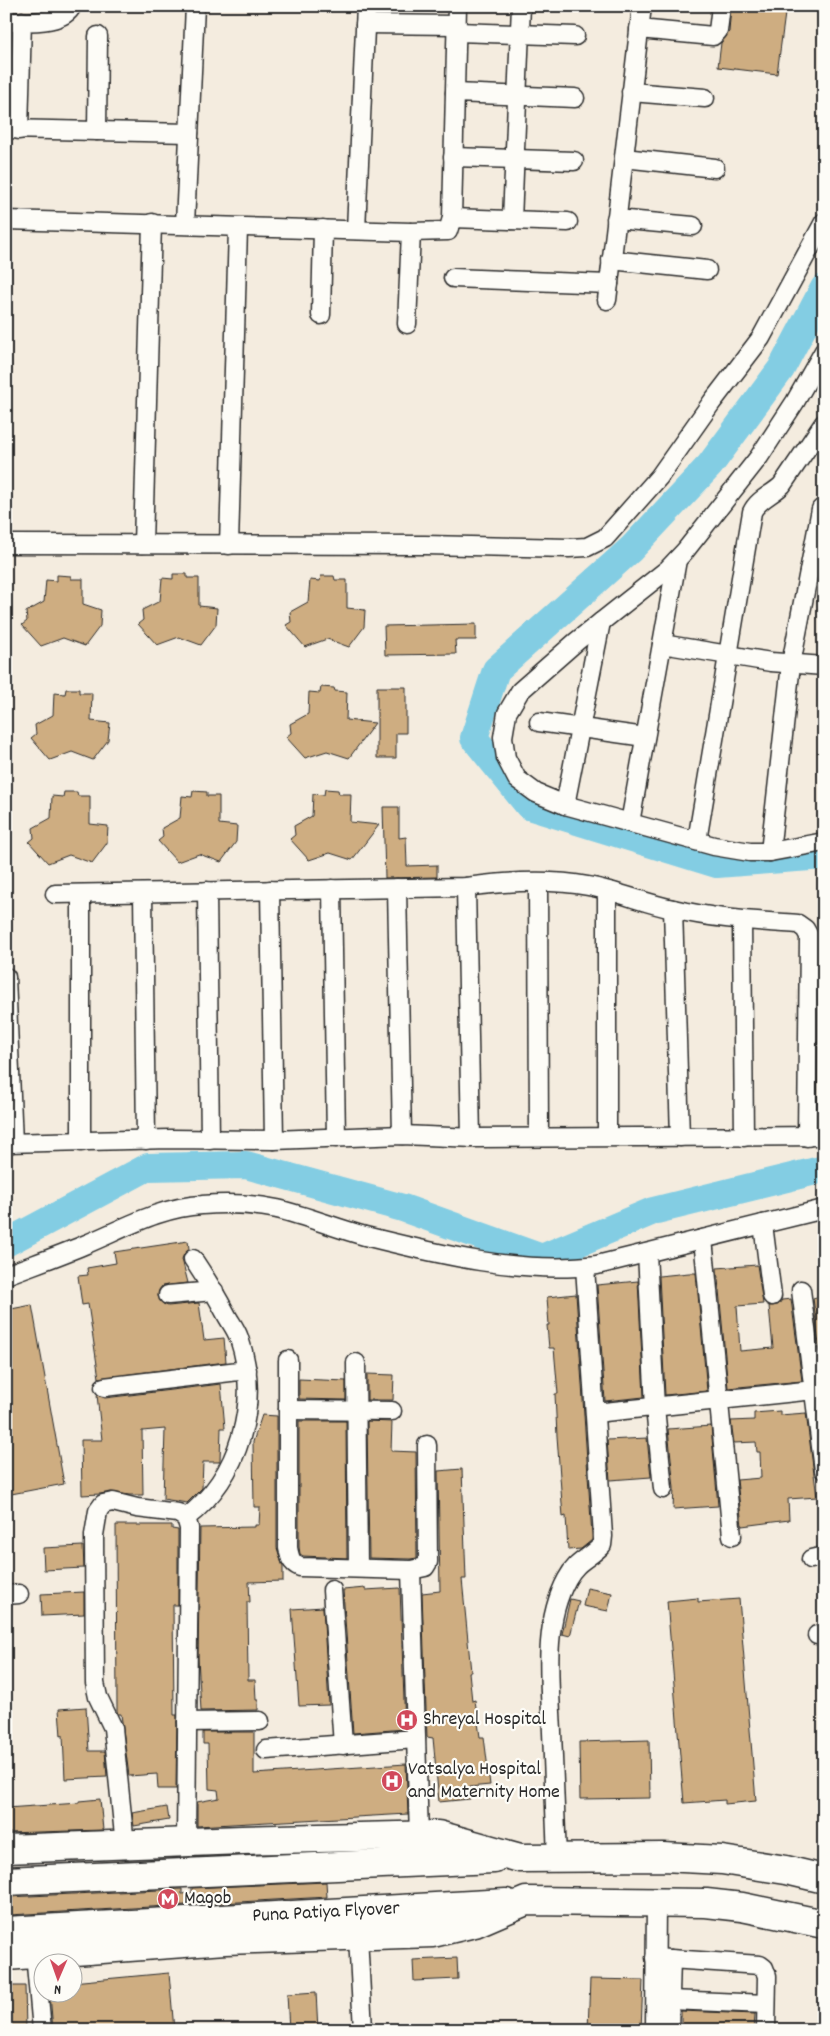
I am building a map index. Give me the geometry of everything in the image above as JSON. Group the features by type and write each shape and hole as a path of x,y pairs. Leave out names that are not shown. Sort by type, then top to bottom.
{"highway":[{"path":"6,1849 186,1842 438,1836 520,1858"},
{"path":"664,1857 724,1847 792,1853 824,1860"},
{"path":"6,1881 520,1858 664,1857 722,1860 786,1870 824,1879"},
{"path":"35,1954 225,1940 433,1933 475,1923 526,1901"},
{"name":"Puna Patiya Flyover","path":"6,1931 526,1901 661,1902"},
{"path":"661,1902 742,1907 824,1924"},
{"path":"661,1902 723,1921 824,1942"},
{"path":"6,1956 32,1954"}],"street":[{"path":"72,6 67,14 57,19 14,22 13,129 189,133"},
{"path":"186,224 195,6"},
{"path":"356,230 366,6"},
{"path":"6,220 186,224 238,228 442,233 448,231 452,218 457,6"},
{"path":"512,220 522,6"},
{"path":"453,278 608,292 642,6"},
{"path":"639,29 713,36 718,31 721,6"},
{"path":"365,24 575,36"},
{"path":"97,131 98,36"},
{"path":"455,92 575,98"},
{"path":"632,92 705,98"},
{"path":"454,157 574,161"},
{"path":"624,158 715,168"},
{"path":"452,218 568,222"},
{"path":"616,219 693,226"},
{"path":"6,544 587,547 605,538 659,477 760,338 824,222"},
{"path":"143,544 152,224"},
{"path":"229,545 238,228"},
{"path":"321,315 323,230"},
{"path":"407,324 411,232"},
{"path":"611,260 707,270"},
{"path":"824,351 759,456 677,560 520,691 507,713 503,737 506,758 517,779 536,793 565,805 697,842 741,850 770,852 824,842"},
{"path":"697,842 752,512 756,504 774,493 782,485 824,423"},
{"path":"770,852 791,664 821,509"},
{"path":"630,823 677,560"},
{"path":"565,805 601,622"},
{"path":"662,644 791,664 824,666"},
{"path":"539,722 645,737"},
{"path":"6,977 9,1143 274,1140 402,1135 471,1138 607,1136 816,1137 809,936 806,928 798,924 742,921 673,909 587,886 563,883 499,883 466,887 55,894"},
{"path":"538,883 539,1137"},
{"path":"466,887 471,1138"},
{"path":"397,888 402,1135"},
{"path":"332,889 336,1138"},
{"path":"270,890 274,1140"},
{"path":"607,891 607,1136"},
{"path":"207,892 210,1140"},
{"path":"143,893 146,1140"},
{"path":"80,1142 81,894"},
{"path":"673,909 680,1136"},
{"path":"742,921 744,1137"},
{"path":"6,1275 168,1210 200,1205 234,1204 277,1209 364,1236 459,1257 541,1269 586,1267 824,1209"},
{"path":"763,1224 772,1296"},
{"path":"703,1239 732,1536"},
{"path":"647,1253 655,1406 663,1489"},
{"path":"186,1518 201,1506 216,1489 226,1472 240,1440 247,1416 247,1370 239,1336 214,1291 193,1259"},
{"path":"557,1858 550,1665 552,1631 557,1600 566,1580 574,1567 602,1545 603,1536 586,1267"},
{"path":"801,1290 824,1470"},
{"path":"168,1295 214,1291"},
{"path":"288,1360 288,1548 294,1564 300,1567 411,1570 425,1567 428,1562 427,1445"},
{"path":"356,1362 358,1568"},
{"path":"104,1387 247,1370"},
{"path":"595,1413 814,1390"},
{"path":"288,1410 392,1411"},
{"path":"125,1844 113,1728 98,1697 95,1683 95,1521 98,1511 103,1504 113,1502 137,1508 178,1513 186,1518 189,1528 186,1842"},
{"path":"411,1570 419,1836"},
{"path":"332,1590 343,1745"},
{"path":"187,1722 260,1721"},
{"path":"266,1750 416,1739"},
{"path":"661,1902 663,1959 670,2000 669,2030"},
{"path":"358,1936 363,2030"},
{"path":"663,1959 760,1965 764,1968 767,1976 766,2030"},
{"path":"654,2030 663,1959"},
{"path":"670,2000 766,2004"},
{"path":"40,2004 42,2030"}],"building":[{"path":"731,6 786,6 777,74 718,67 721,43 729,32"},
{"path":"173,574 187,574 187,578 199,578 199,606 217,608 216,625 201,645 179,637 157,645 138,624 143,620 142,610 160,601 162,578 173,579"},
{"path":"57,575 71,576 71,579 83,579 83,604 101,610 100,626 85,646 63,638 41,646 22,625 27,621 26,612 44,602 46,580 57,581"},
{"path":"321,576 334,576 335,580 347,580 347,608 365,610 364,627 349,647 327,639 305,647 286,625 291,622 290,612 308,602 310,580 320,581"},
{"path":"476,624 476,640 455,640 456,654 385,655 384,626"},
{"path":"321,687 347,692 346,720 375,723 349,758 327,751 305,758 286,737 291,733 290,724 308,714 309,692 320,693"},
{"path":"377,687 406,687 406,733 396,733 396,758 377,758"},
{"path":"66,689 79,689 79,693 92,693 91,721 110,723 108,740 93,760 72,752 50,760 31,738 36,734 35,725 53,715 54,693 65,694"},
{"path":"325,789 338,790 339,794 351,794 350,822 379,825 352,860 330,853 309,860 290,839 295,835 294,826 312,816 313,794 324,795"},
{"path":"193,791 207,792 207,796 219,796 219,824 237,826 236,842 221,862 199,854 177,862 158,841 163,837 162,828 180,818 182,796 192,797"},
{"path":"64,792 77,792 78,796 90,796 90,824 108,826 107,843 92,863 69,855 48,863 29,842 34,838 33,828 51,818 52,796 63,797"},
{"path":"383,807 399,807 399,838 406,837 407,866 437,865 437,877 385,878"},
{"path":"188,1241 189,1249 182,1259 188,1283 162,1286 158,1296 163,1304 168,1306 199,1303 204,1340 224,1338 226,1362 99,1378 88,1304 82,1305 78,1276 88,1275 87,1268 116,1263 114,1252"},
{"path":"757,1265 763,1304 737,1306 740,1351 773,1348 769,1306 778,1305 782,1300 791,1299 802,1381 728,1388 717,1268"},
{"path":"696,1273 707,1391 665,1395 659,1276"},
{"path":"638,1281 644,1397 605,1401 597,1285"},
{"path":"576,1294 592,1540 581,1549 568,1550 566,1516 563,1517 557,1436 555,1394 558,1394 554,1348 549,1348 547,1297"},
{"path":"824,1295 824,1383 813,1298"},
{"path":"32,1305 64,1484 6,1495 6,1310"},
{"path":"367,1374 394,1375 393,1400 367,1400"},
{"path":"299,1379 346,1381 346,1400 299,1399"},
{"path":"221,1384 225,1428 221,1428 220,1460 219,1462 203,1462 202,1488 187,1503 163,1499 165,1429 142,1431 143,1495 111,1492 82,1495 81,1440 102,1440 97,1395 105,1398"},
{"path":"780,1411 780,1415 806,1413 817,1497 788,1499 789,1520 742,1526 737,1480 761,1478 760,1452 757,1452 756,1442 734,1443 731,1421 754,1420 754,1413"},
{"path":"262,1415 277,1416 277,1548 283,1567 283,1581 249,1582 250,1602 247,1602 248,1680 255,1680 258,1710 201,1711 198,1657 200,1528 255,1527 255,1525 259,1525 260,1507 254,1507 253,1442"},
{"path":"299,1421 346,1421 347,1558 303,1556 300,1554"},
{"path":"367,1421 392,1422 391,1451 416,1452 417,1558 369,1558"},
{"path":"711,1426 718,1506 673,1509 674,1488 668,1429"},
{"path":"647,1438 651,1477 610,1480 607,1440"},
{"path":"462,1469 466,1579 462,1579 471,1672 469,1672 472,1701 475,1700 480,1737 484,1737 490,1785 469,1787 470,1799 439,1802 433,1738 427,1737 422,1593 440,1591 438,1471"},
{"path":"116,1525 172,1525 172,1529 178,1530 178,1605 173,1605 174,1715 177,1715 176,1789 158,1789 157,1774 129,1776 121,1714 118,1714 117,1711"},
{"path":"83,1546 84,1568 44,1570 43,1548"},
{"path":"365,1588 365,1590 400,1588 405,1729 353,1733 343,1590"},
{"path":"587,1588 612,1593 608,1611 583,1606"},
{"path":"84,1592 84,1614 42,1616 41,1594"},
{"path":"698,1598 698,1602 739,1599 756,1801 725,1804 725,1800 684,1803 667,1601"},
{"path":"570,1599 579,1601 570,1636 562,1634"},
{"path":"323,1607 329,1705 299,1706 292,1609"},
{"path":"86,1707 89,1751 105,1751 107,1777 65,1779 63,1735 61,1736 59,1709"},
{"path":"203,1732 254,1732 254,1774 406,1764 408,1814 197,1826 197,1802 219,1798 218,1790 209,1789 208,1744 203,1744"},
{"path":"649,1740 650,1798 580,1799 579,1742"},
{"path":"100,1799 103,1830 6,1833 6,1808 79,1803 79,1801"},
{"path":"167,1807 169,1820 134,1826 132,1813"},
{"path":"326,1882 327,1897 9,1915 8,1897 182,1889 182,1894 192,1893 192,1888"},
{"path":"457,1958 458,1979 414,1981 413,1960"},
{"path":"169,1973 174,2030 53,2030 51,2004 82,2004 82,1981"},
{"path":"590,1979 643,1980 641,2030 588,2030"},
{"path":"6,1986 25,1986 26,2030 6,2030"},
{"path":"316,1992 318,2030 289,2030 287,1994"},
{"path":"681,2011 755,2014 754,2030 681,2030"}],"waterway":[{"path":"824,288 781,369 710,465 631,549 496,670 474,738 529,806 717,864 824,856"},
{"path":"6,1243 148,1167 246,1165 403,1208 542,1258 653,1211 824,1169"}],"place":[{"name":"Shreyal Hospital","path":"407,1720"},
{"name":"Vatsalya Hospital and Maternity Home","path":"392,1781"},
{"name":"Magob","path":"168,1899"}]}
